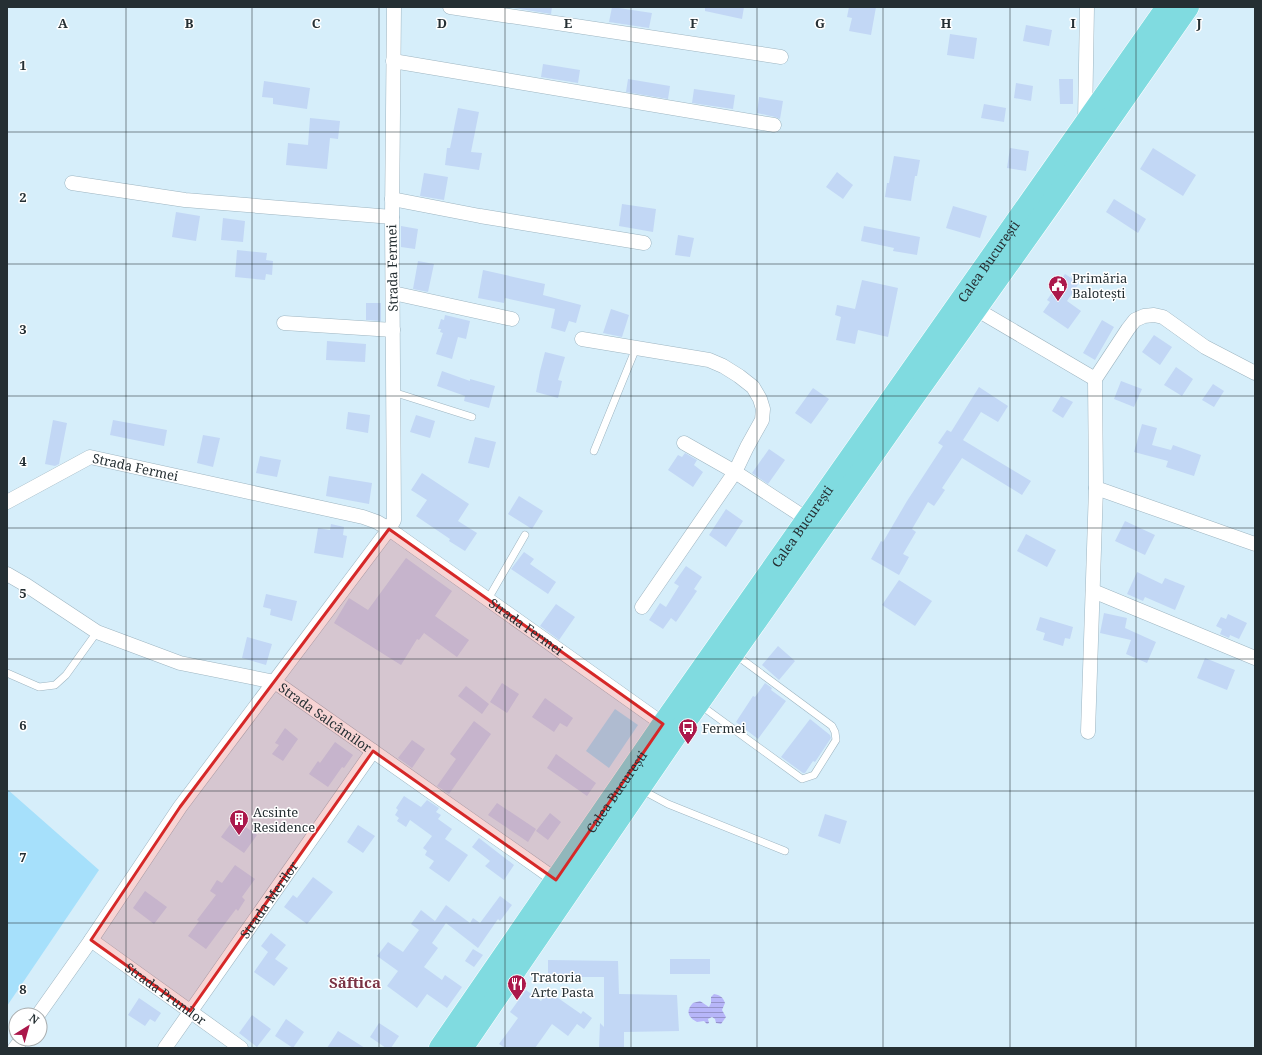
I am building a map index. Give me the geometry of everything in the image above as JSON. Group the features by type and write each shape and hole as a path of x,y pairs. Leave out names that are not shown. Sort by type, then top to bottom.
{"highway":[{"name":"Calea București","path":"440,1048 663,724 1167,7"},
{"name":"Calea București","path":"462,1048 699,703 1188,7"}],"street":[{"name":"Strada Fermei","path":"389,529 394,520 392,199 394,7"},
{"path":"450,7 781,57"},
{"path":"1085,123 1086,7"},
{"path":"393,60 774,125"},
{"path":"72,184 185,200 392,216"},
{"path":"392,199 480,216 644,243"},
{"path":"393,293 512,319"},
{"path":"976,309 1095,379"},
{"path":"1088,732 1096,488 1095,379 1135,320 1144,316 1154,315 1163,317 1205,347 1255,373"},
{"path":"284,324 393,330"},
{"path":"582,339 709,360 723,366 739,376 753,387 760,398 762,420 735,472 642,607"},
{"path":"684,443 735,472 807,519"},
{"name":"Strada Fermei","path":"7,502 90,457 363,517 377,522 389,529 663,724"},
{"path":"1096,488 1255,544"},
{"path":"44,1007 91,940 180,807 389,529"},
{"name":"Strada Salcâmilor","path":"7,574 98,632 180,663 275,682 556,880"},
{"path":"1093,591 1255,658"},
{"name":"Strada Merilor","path":"165,1048 373,751"},
{"name":"Strada Prunilor","path":"91,940 241,1048"}],"lane":[{"path":"594,451 636,348"},
{"path":"393,392 472,417"},
{"path":"488,599 525,535"},
{"path":"7,673 39,687 55,685 66,675 98,632"},
{"path":"699,703 802,779 814,775 836,740 835,732 832,726 734,654"},
{"path":"640,789 668,804 785,851"}],"highlighted area":[{"path":"389,529 663,724 556,880 373,751 190,1011 91,940 180,807"}],"shaded area":[{"path":"615,709 638,725 609,768 586,751"},
{"path":"7,789 99,870 7,1006"},
{"path":"714,994 721,997 725,1003 722,1010 726,1017 721,1024 716,1023 715,1019 712,1017 708,1019 709,1023 707,1024 704,1021 697,1022 689,1016 689,1008 693,1003 700,1001 709,1007 711,997"}],"building":[{"path":"514,7 552,7 551,14"},
{"path":"612,7 652,13 649,28 609,22"},
{"path":"705,7 744,7 742,19 705,11"},
{"path":"849,7 876,7 871,35 849,31 852,18 847,17"},
{"path":"1026,25 1052,30 1049,46 1023,41"},
{"path":"950,34 977,38 974,59 947,55"},
{"path":"543,64 580,70 578,83 541,77"},
{"path":"628,79 670,86 668,99 626,92"},
{"path":"1059,79 1073,79 1073,104 1060,104"},
{"path":"264,81 310,88 307,109 273,104 273,98 262,97"},
{"path":"1016,83 1033,86 1031,101 1014,98"},
{"path":"694,89 735,95 733,109 692,103"},
{"path":"759,97 783,101 780,119 757,113"},
{"path":"984,104 1006,108 1004,122 981,118"},
{"path":"458,108 479,112 471,152 482,153 479,170 445,165 447,148 450,148"},
{"path":"310,118 340,121 338,139 330,138 327,169 286,165 288,143 308,145"},
{"path":"1010,148 1029,151 1026,171 1007,168"},
{"path":"1153,148 1196,175 1183,196 1140,169"},
{"path":"894,156 920,160 917,176 915,176 911,201 885,197"},
{"path":"837,172 853,185 843,199 826,187"},
{"path":"424,173 448,177 444,200 420,196"},
{"path":"1114,199 1146,219 1138,233 1106,212"},
{"path":"622,204 656,209 653,232 619,226"},
{"path":"953,206 987,216 980,238 946,228"},
{"path":"176,212 200,216 196,241 172,237"},
{"path":"223,218 245,221 243,242 221,240"},
{"path":"401,226 418,229 415,249 401,247"},
{"path":"864,226 920,237 917,255 893,251 894,248 861,241"},
{"path":"678,235 694,238 690,257 675,255"},
{"path":"237,250 267,253 266,260 273,261 272,275 266,274 265,280 235,277"},
{"path":"418,261 434,264 428,292 413,289"},
{"path":"483,270 545,284 543,295 581,305 576,323 569,321 565,332 551,328 555,309 505,298 504,303 478,298"},
{"name":"Primăria Balotești","path":"1065,274 1079,283 1067,301 1081,311 1068,329 1043,312 1050,302 1047,300"},
{"path":"862,280 898,288 888,337 858,330 855,344 836,340 841,317 835,315 837,305 855,309"},
{"path":"366,303 381,303 381,321 366,320"},
{"path":"611,309 629,315 622,337 603,333"},
{"path":"445,315 470,321 466,339 458,337 452,359 436,354 443,333 440,332 441,329 438,329 441,319 444,320"},
{"path":"1102,320 1114,327 1095,360 1083,353"},
{"path":"1154,335 1172,347 1160,365 1142,352"},
{"path":"327,341 366,344 365,362 326,360"},
{"path":"545,352 565,357 558,380 562,381 558,398 536,392"},
{"path":"1176,367 1193,379 1182,396 1164,385"},
{"path":"442,371 470,381 470,379 495,386 489,408 464,401 465,396 437,386"},
{"path":"1121,381 1142,389 1134,407 1114,399"},
{"path":"1213,384 1224,391 1214,407 1202,400"},
{"path":"979,387 1008,406 998,422 981,412 963,440 1031,481 1022,495 962,458 942,488 945,490 934,506 928,502 912,529 916,532 903,554 909,557 899,575 871,559 881,541 883,542 907,501 943,446 938,443 947,430 951,432"},
{"path":"813,388 829,399 811,424 795,413"},
{"path":"1061,396 1073,402 1063,418 1052,411"},
{"path":"348,412 370,415 368,433 346,429"},
{"path":"416,415 435,421 430,438 410,432"},
{"path":"53,420 67,423 59,464 55,466 45,464"},
{"path":"113,420 167,430 164,446 110,435"},
{"path":"1142,424 1157,428 1152,445 1171,450 1173,445 1201,455 1194,476 1166,467 1168,461 1134,452"},
{"path":"203,435 220,438 213,467 197,463"},
{"path":"475,437 496,442 489,468 468,463"},
{"path":"769,449 785,460 768,484 752,473"},
{"path":"685,453 697,460 694,465 703,472 693,487 668,470 678,455 682,457"},
{"path":"260,456 281,460 277,477 256,473"},
{"path":"422,473 469,504 458,521 477,533 465,551 416,516 427,500 411,490"},
{"path":"329,476 372,483 369,504 326,496"},
{"path":"519,496 543,511 532,529 508,514"},
{"path":"726,509 743,521 726,547 709,535"},
{"path":"1125,521 1155,535 1145,555 1115,541"},
{"path":"331,524 344,527 343,535 347,536 343,558 314,553 318,528 330,530"},
{"path":"1026,534 1056,550 1047,567 1017,551"},
{"path":"524,552 534,559 530,564 556,582 548,594 511,569"},
{"path":"406,558 452,591 435,616 469,640 457,657 424,633 419,640 417,639 401,665 334,623 349,598 368,610"},
{"path":"686,566 702,577 694,589 697,591 676,622 671,618 663,629 649,620 660,603 666,607 679,586 674,583"},
{"path":"1137,572 1162,584 1165,578 1185,586 1175,610 1145,597 1143,601 1127,594"},
{"path":"899,580 932,601 915,626 882,605"},
{"path":"266,594 297,601 292,621 270,615 271,609 263,607"},
{"path":"556,604 575,617 559,640 540,626"},
{"path":"1104,613 1127,618 1125,628 1156,642 1147,663 1126,654 1131,640 1100,633"},
{"path":"1228,614 1247,623 1239,639 1230,635 1229,638 1220,634 1222,629 1216,626 1221,617 1226,619"},
{"path":"1040,617 1073,627 1070,639 1065,638 1063,646 1043,640 1045,633 1036,630"},
{"path":"247,637 272,644 266,665 242,658"},
{"path":"778,646 795,661 779,680 762,665"},
{"path":"1205,658 1235,670 1227,690 1197,678"},
{"path":"502,683 519,694 507,713 490,702"},
{"path":"765,683 772,688 771,690 786,701 758,739 736,722 753,696 755,697"},
{"path":"466,686 489,704 482,714 458,696"},
{"path":"545,698 573,718 567,727 560,723 554,732 532,717"},
{"path":"810,719 830,735 831,738 815,762 813,761 805,773 803,773 781,757"},
{"path":"474,721 491,734 449,794 437,786 456,759 450,754"},
{"path":"285,728 298,739 283,761 272,754 279,745 275,743"},
{"path":"412,740 425,749 412,768 398,758"},
{"path":"335,742 353,755 344,768 342,767 328,787 309,774 318,761 320,763"},
{"path":"556,754 596,783 587,796 547,768"},
{"path":"404,796 421,807 427,800 439,808 436,812 441,815 438,819 452,829 445,839 468,855 449,882 429,868 434,861 425,855 427,851 423,848 432,836 410,820 406,827 397,821 399,818 395,815 398,810 396,808"},
{"path":"497,803 536,829 528,842 488,815"},
{"path":"550,813 561,822 548,840 536,831"},
{"path":"825,814 847,821 840,844 818,836"},
{"name":"Acsinte Residence","path":"234,819 257,835 244,853 221,837"},
{"path":"358,825 375,836 363,853 347,842"},
{"path":"479,838 514,865 504,880 485,866 490,861 472,847"},
{"path":"235,865 255,879 242,897 245,900 238,911 236,909 206,949 188,936 199,921 197,920 216,895 210,891 217,880 222,883"},
{"path":"313,877 333,892 307,924 284,907 293,895 297,898"},
{"path":"145,891 167,907 154,924 133,908"},
{"path":"500,896 512,905 500,921 498,919 478,948 446,923 432,943 438,948 424,967 442,980 445,975 462,987 447,1008 427,994 417,1008 387,986 398,971 377,956 388,942 403,952 419,930 411,924 421,910 435,921 446,905 470,923 473,918 480,923"},
{"path":"271,933 286,945 275,959 288,968 274,986 254,972 268,952 261,946"},
{"path":"473,949 483,955 474,967 465,961"},
{"path":"670,959 710,959 710,974 670,974"},
{"path":"548,960 618,961 619,994 677,995 679,1031 624,1032 624,1048 599,1048 600,1023 604,1027 604,977 548,977"},
{"path":"526,990 541,1001 548,991 581,1014 583,1011 592,1018 584,1029 577,1024 568,1036 552,1024 535,1048 505,1048 499,1044 518,1018 510,1012"},
{"path":"139,998 161,1013 155,1022 150,1019 145,1026 128,1015"},
{"path":"252,1015 271,1029 257,1047 239,1033"},
{"path":"286,1019 304,1032 293,1048 275,1036"},
{"path":"379,1023 399,1036 391,1048 386,1048 370,1037"},
{"path":"338,1031 365,1048 327,1048"}],"place":[{"name":"Primăria Balotești","path":"1058,302"},
{"name":"Fermei","path":"688,745"},
{"name":"Acsinte Residence","path":"239,836"},
{"name":"Tratoria Arte Pasta","path":"517,1001"}],"district":[{"name":"Săftica","path":"355,982"}]}
